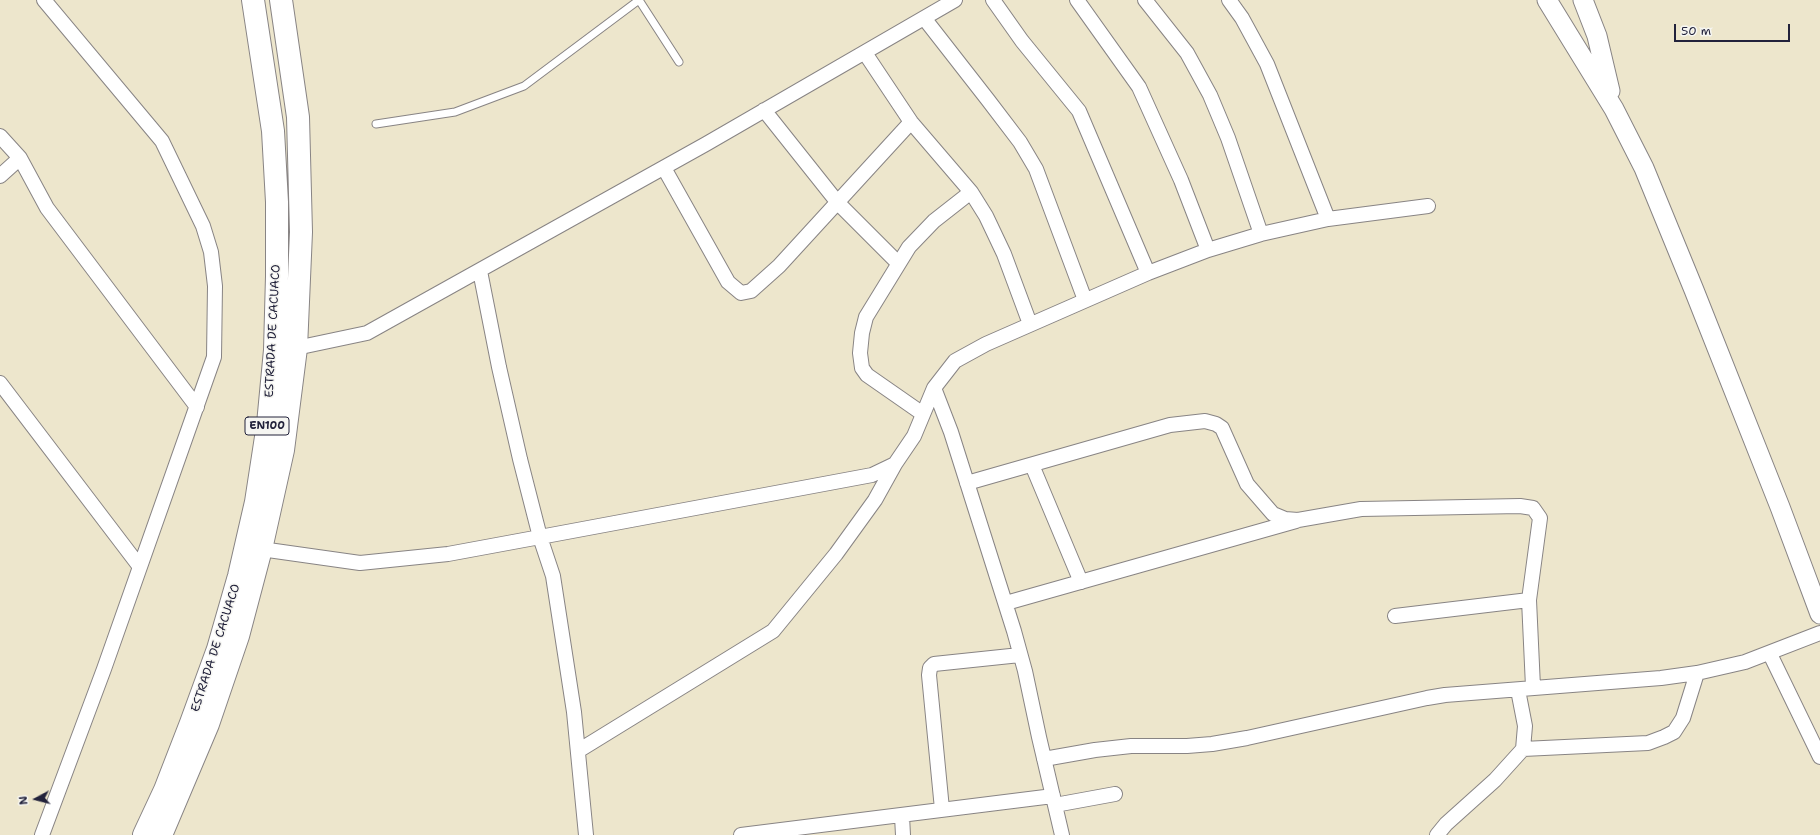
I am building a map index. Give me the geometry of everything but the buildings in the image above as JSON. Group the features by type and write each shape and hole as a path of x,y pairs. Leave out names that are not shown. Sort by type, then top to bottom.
{"main road":[{"name":"ESTRADA DE CACUACO","path":"144,835 165,790 192,723 218,649 239,576 256,502 268,424 275,350 277,202 273,132 253,0"},
{"name":"ESTRADA DE CACUACO","path":"161,835 208,724 238,636 261,549 283,450 296,348 301,232 298,117 281,0"}],"street":[{"path":"42,835 140,567 214,358 215,286 211,252 203,226 162,141 44,0"},
{"path":"296,348 367,333 664,168 955,0"},
{"path":"993,0 1022,41 1079,111 1148,273"},
{"path":"1077,0 1139,87 1181,180 1208,250"},
{"path":"1145,0 1187,53 1210,95 1228,138 1261,234"},
{"path":"1229,0 1242,18 1267,64 1328,219"},
{"path":"1548,0 1614,109 1644,168 1780,506 1820,614"},
{"path":"1583,0 1597,36 1614,109"},
{"path":"924,18 1020,142 1036,169 1086,300"},
{"path":"865,53 911,122 971,192 996,235 1030,324"},
{"path":"764,110 838,203 898,263"},
{"path":"664,168 728,282 740,292 751,291 779,266 911,122"},
{"path":"0,136 20,158 47,208 197,407"},
{"path":"0,176 20,158"},
{"path":"923,414 866,375 862,368 860,353 866,317 909,247 934,221 971,192"},
{"path":"578,751 773,631 836,554 875,500 895,464 914,436 934,388 955,361 986,344 1030,324 1148,273 1208,250 1261,234 1328,219 1428,206"},
{"path":"480,271 499,367 520,459 540,537 553,576 574,712 586,835"},
{"path":"0,383 140,567"},
{"path":"934,388 951,432 1006,604 1020,655 1062,835"},
{"path":"967,483 1170,425 1205,421 1216,424 1222,428 1247,484 1273,514 1285,519 1298,520"},
{"path":"261,549 360,563 448,554 872,475 895,464"},
{"path":"1032,464 1081,582"},
{"path":"1006,604 1298,520 1362,509 1520,506 1533,508 1540,518 1529,600 1534,687"},
{"path":"1395,616 1529,600"},
{"path":"1044,759 1095,750 1131,746 1187,746 1212,744 1247,738 1428,698 1518,690 1534,687 1661,678 1697,673 1745,662 1770,654 1820,633"},
{"path":"1770,654 1820,757"},
{"path":"942,809 929,674 930,668 934,664 1020,655"},
{"path":"1523,749 1648,743 1664,737 1674,732 1684,718 1697,673"},
{"path":"1437,835 1446,824 1495,780 1523,749 1525,726 1518,690"},
{"path":"741,835 902,816 942,809 1054,801 1116,794"},
{"path":"902,816 903,835"}],"lane":[{"path":"376,124 455,112 524,86 639,0 679,62"}]}
